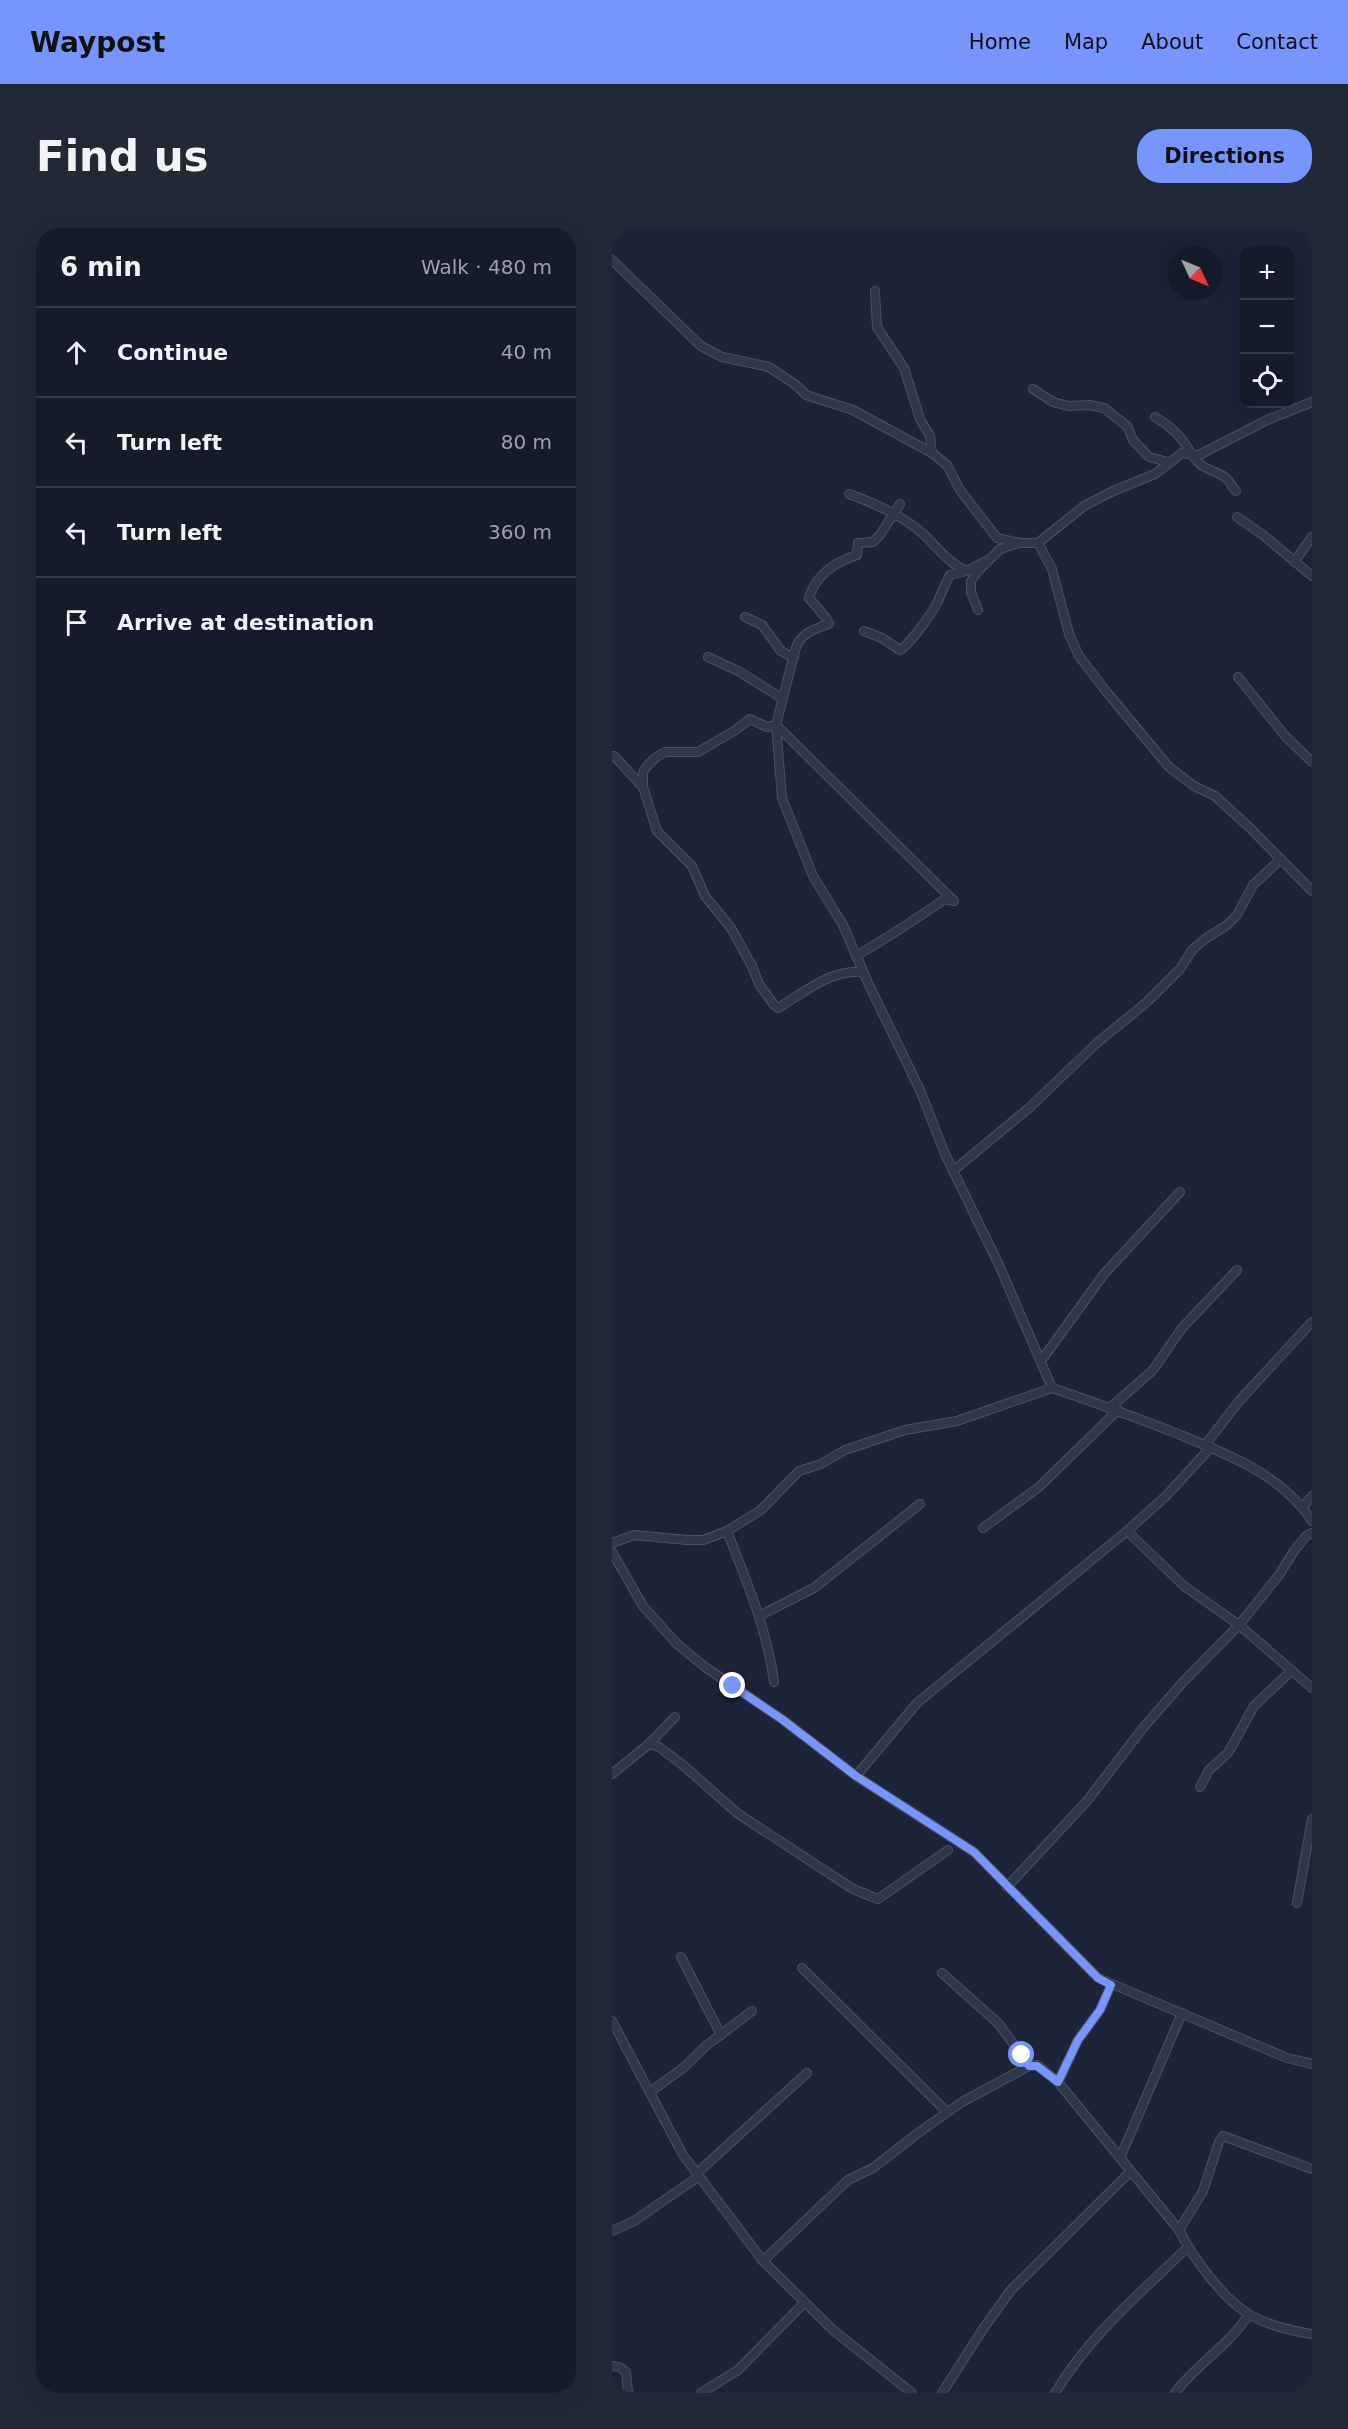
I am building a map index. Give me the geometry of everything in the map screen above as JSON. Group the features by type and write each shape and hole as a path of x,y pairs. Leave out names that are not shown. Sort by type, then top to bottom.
{"street":[{"path":"612,260 701,346 722,357 769,367 806,395 853,410 932,453 947,465 960,490 997,538 1020,543 1038,543 1084,506 1155,474 1182,453 1189,452 1199,455 1267,420 1312,402"},
{"path":"874,291 877,327 904,368 920,419 930,436 932,453"},
{"path":"1033,388 1053,402 1068,406 1089,405 1104,408 1127,426 1133,440 1149,457 1168,462"},
{"path":"1155,417 1183,440 1189,452 1201,465 1229,481 1236,491"},
{"path":"849,494 893,513 921,532 955,566 967,571"},
{"path":"900,504 873,542 858,543 857,555 831,566 815,582 809,598 829,624 803,635 798,641 776,725 782,798 813,876 843,925 863,972 921,1090 953,1171 999,1265 1052,1388"},
{"path":"1237,517 1263,535 1312,576"},
{"path":"1293,562 1312,537"},
{"path":"978,610 971,592 971,581 1000,549 1020,543"},
{"path":"1038,543 1052,569 1069,634 1079,656 1105,690 1169,766 1194,786 1215,796 1312,891"},
{"path":"864,631 882,638 900,650 908,645 927,618 950,575 967,571 988,560"},
{"path":"745,617 762,625 781,651 794,658"},
{"path":"708,657 740,672 783,699"},
{"path":"1238,677 1286,737 1312,762"},
{"path":"776,725 767,727 750,719 698,752 665,752 646,766 643,788 657,831 692,866 705,896 731,928 759,984 778,1008 818,983 846,970 863,972"},
{"path":"776,725 954,901 945,899 918,919 891,933 856,956"},
{"path":"612,756 643,788"},
{"path":"953,1171 1029,1108 1098,1042 1147,1002 1180,969 1192,950 1237,915 1253,885 1281,859"},
{"path":"1041,1361 1104,1274 1180,1192"},
{"path":"983,1528 1040,1487 1153,1371 1182,1328 1237,1270"},
{"path":"856,1776 917,1703 1127,1531 1166,1496 1208,1446 1240,1400 1312,1323"},
{"path":"612,1543 634,1535 703,1540 727,1531 761,1510 799,1472 821,1464 845,1450 904,1430 957,1421 1052,1388 1114,1409 1230,1455 1270,1480 1303,1507 1312,1521"},
{"path":"1303,1507 1312,1496"},
{"path":"759,1616 814,1588 920,1504"},
{"path":"727,1531 753,1594 771,1654 774,1682"},
{"path":"1127,1531 1184,1587 1239,1625 1312,1688"},
{"path":"1007,1887 1087,1801 1143,1728 1183,1682 1239,1625 1279,1575 1293,1551 1306,1536 1312,1533"},
{"path":"612,1552 643,1606 677,1644 705,1667 783,1720 856,1776 974,1852 1098,1978 1287,2058 1312,2064"},
{"path":"1200,1787 1214,1764 1228,1753 1254,1706 1291,1671"},
{"path":"612,1774 649,1744 675,1718"},
{"path":"649,1744 659,1747 684,1766 737,1813 853,1889 878,1899 948,1850"},
{"path":"1297,1903 1312,1819"},
{"path":"681,1957 721,2035"},
{"path":"802,1968 947,2112"},
{"path":"942,1973 999,2024 1029,2066"},
{"path":"1058,2082 1078,2040 1100,2010 1111,1985"},
{"path":"650,2092 752,2012"},
{"path":"1120,2158 1182,2013"},
{"path":"612,2021 683,2155 763,2261 804,2303 852,2346 912,2393"},
{"path":"763,2261 848,2180 873,2168 947,2112 1029,2066 1037,2066 1058,2082 1179,2230 1188,2247 1230,2298 1249,2314 1284,2327 1312,2334"},
{"path":"612,2231 634,2221 697,2176 807,2073"},
{"path":"1179,2230 1201,2197 1223,2136 1312,2169"},
{"path":"942,2393 1011,2290 1130,2172"},
{"path":"1054,2393 1071,2365 1100,2332 1188,2247"},
{"path":"701,2393 738,2370 804,2303"},
{"path":"1175,2393 1182,2381 1220,2347 1249,2314"},
{"path":"612,2366 619,2367 626,2372 628,2393"}],"route":[{"path":"733,1686 783,1720 856,1776 974,1852 1098,1978 1111,1985 1100,2010 1078,2040 1058,2082 1037,2066 1029,2066 1022,2055"}]}
